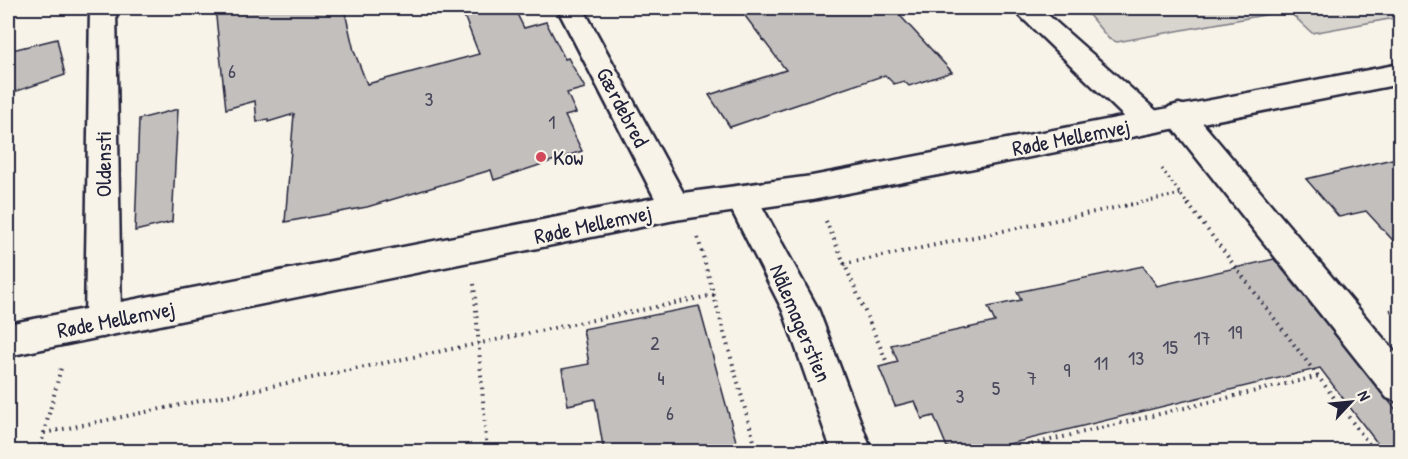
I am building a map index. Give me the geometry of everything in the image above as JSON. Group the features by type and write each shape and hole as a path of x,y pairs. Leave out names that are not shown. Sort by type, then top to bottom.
{"street":[{"name":"Oldensti","path":"88,324 103,8"},
{"name":"Gærdebred","path":"570,8 682,207"},
{"path":"1025,8 1164,118 1401,386"},
{"name":"Røde Mellemvej","path":"8,340 682,207 812,188 1164,118 1401,74"},
{"name":"Nålemagerstien","path":"742,199 800,309 852,452"}],"path":[{"path":"1162,169 1375,452"},
{"path":"812,188 888,365"},
{"path":"844,264 1181,194"},
{"path":"682,207 714,295 757,452"},
{"path":"471,250 487,452"},
{"path":"44,433 714,295"},
{"path":"39,452 44,433 88,324"},
{"path":"1000,452 1319,376"}],"shaded area":[{"path":"1083,8 1270,9 1269,14 1117,42 1109,39"},
{"path":"1285,8 1400,8 1400,17 1312,33"}],"building":[{"path":"215,8 344,8 354,51 367,84 479,54 461,8 514,8 524,28 546,22 565,59 568,58 585,88 567,93 576,113 565,116 582,151 494,180 491,170 367,207 285,222 294,114 268,122 268,119 257,122 255,101 226,109"},
{"path":"739,8 893,8 952,72 909,86 904,81 894,84 885,75 730,127 709,95 786,70"},
{"path":"57,39 65,75 8,94 8,51"},
{"path":"178,109 172,222 135,231 139,119"},
{"path":"1401,157 1401,249 1366,211 1339,217 1306,179"},
{"path":"1274,259 1401,416 1401,452 1384,452 1320,368 976,452 949,452 934,416 922,419 915,401 895,406 879,367 898,362 891,345 995,322 988,307 1021,300 1017,292 1143,266 1157,286"},
{"path":"699,306 739,452 604,452 595,399 568,405 562,369 589,364 583,329"}],"place":[{"name":"Kow","path":"541,157"}]}
